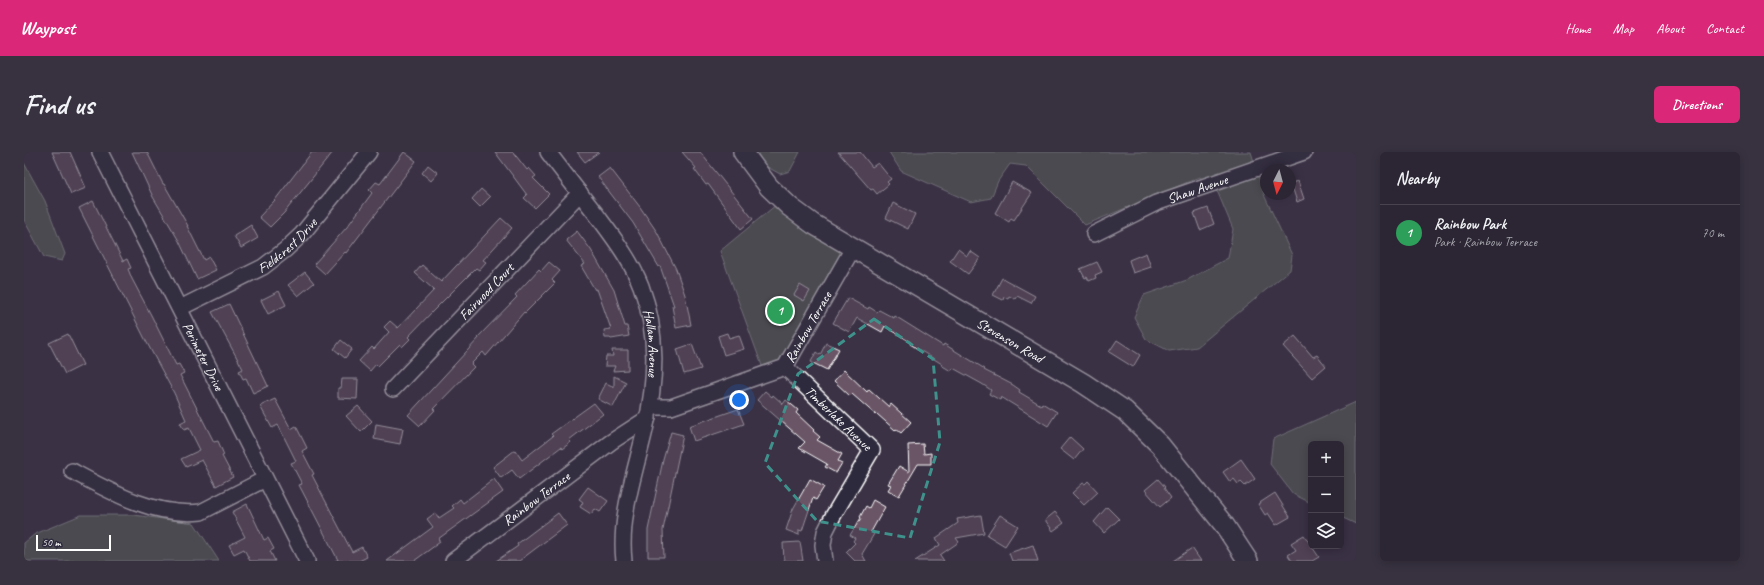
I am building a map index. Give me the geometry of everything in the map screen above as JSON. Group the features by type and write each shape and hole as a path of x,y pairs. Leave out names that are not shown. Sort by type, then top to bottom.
{"main road":[{"name":"Stevenson Road","path":"743,152 769,187 790,207 813,224 1083,383 1125,411 1160,445 1225,526 1248,561"}],"street":[{"name":"Perimeter Drive","path":"100,152 307,561"},
{"name":"Fieldcrest Drive","path":"180,308 263,267 285,250 302,234 369,152"},
{"name":"Hallam Avenue","path":"548,152 617,241 641,286 650,317 655,374 649,412 627,505 623,531 624,561"},
{"name":"Shaw Avenue","path":"1094,234 1156,203 1304,152"},
{"name":"Fairwood Court","path":"393,389 580,193"},
{"name":"Rainbow Terrace","path":"453,561 605,447 620,438 649,412 670,407 786,367 854,248"},
{"name":"Timberlake Avenue","path":"786,367 872,450 825,532 823,545 825,561"},
{"path":"620,438 624,439 640,452"},
{"path":"72,471 128,500 168,510 191,513 201,512 265,479"}],"highlighted area":[{"path":"874,319 933,359 940,442 910,538 817,521 765,463 798,374"}],"green space":[{"path":"757,152 800,152 790,171 780,174 762,164"},
{"path":"889,152 1251,152 1260,181 1260,200 1266,200 1292,255 1290,270 1197,347 1169,351 1146,339 1134,317 1144,295 1187,280 1228,258 1233,229 1218,193 1200,177 1085,225 1026,166 1010,164 998,181 991,198 971,202 901,171"},
{"path":"24,163 45,201 65,254 62,261 44,257 24,220"},
{"path":"782,200 853,248 785,367 765,374 720,251"},
{"path":"1356,402 1356,524 1344,518 1344,441 1308,441 1308,502 1293,494 1270,464 1273,439"},
{"path":"81,515 133,515 194,523 219,561 24,561 24,543 35,534"}],"building":[{"path":"52,152 70,152 86,188 71,194"},
{"path":"132,152 147,152 163,184 188,226 204,260 209,257 216,270 197,279 179,241 153,197"},
{"path":"312,152 333,152 284,213 270,227 259,217 275,200"},
{"path":"404,152 416,161 346,253 345,252 325,274 314,264 347,227 372,193 369,190 376,182 380,184"},
{"path":"495,152 513,152 527,170 529,168 536,176 533,178 549,194 535,208 524,198 527,195"},
{"path":"577,152 599,152 585,162"},
{"path":"682,152 700,152 753,219 741,229 708,184 706,185 694,169 696,168"},
{"path":"838,152 860,152 872,167 878,163 891,179 887,182 889,184 877,194 873,189 871,190"},
{"path":"428,165 438,173 431,181 422,173"},
{"path":"610,168 657,232 676,269 685,295 691,325 676,328 672,306 674,306 660,266 659,267 633,223 598,177"},
{"path":"1298,181 1304,199 1297,202 1296,199 1296,182"},
{"path":"1012,182 1032,193 1014,220 1011,218 1009,222 995,213"},
{"path":"481,189 490,197 480,207 472,199"},
{"path":"93,201 123,261 127,259 131,268 128,269 132,279 176,365 179,364 184,373 180,375 214,442 218,441 224,455 222,456 233,477 216,486 202,460 186,467 181,459 200,450 189,428 184,430 180,423 186,420 174,393 79,208"},
{"path":"893,203 915,214 908,229 886,218"},
{"path":"1208,208 1214,224 1200,230 1194,213"},
{"path":"501,218 512,228 483,260 486,262 479,270 476,268 408,337 410,339 402,347 400,344 378,366 376,364 370,371 359,361 372,347 374,349 389,332 384,327 390,321 398,328 434,290 415,273 422,265 441,282"},
{"path":"251,225 258,238 241,248 234,236"},
{"path":"577,231 591,250 614,290 629,336 611,339 605,338 604,330 611,329 597,289 595,290 581,266 585,264 566,240"},
{"path":"958,249 967,256 970,251 980,258 968,274 950,261"},
{"path":"1146,253 1151,267 1133,273 1129,260"},
{"path":"549,262 560,271 552,280 555,283 525,313 524,312 486,356 483,352 471,364 474,367 433,409 435,410 420,426 408,415 479,338 478,337 517,297 515,295 539,269 541,271"},
{"path":"1097,262 1102,272 1095,275 1096,278 1089,281 1087,277 1085,278 1080,269"},
{"path":"305,272 314,283 298,296 288,285"},
{"path":"1002,278 1035,296 1031,303 1017,296 1015,299 1009,296 1008,299 1004,297 1003,300 993,295"},
{"path":"800,285 810,291 804,301 794,295"},
{"path":"279,291 286,305 268,314 261,300"},
{"path":"848,298 868,309 869,307 877,312 879,310 894,318 895,316 943,346 944,344 985,369 984,370 1013,385 1020,390 1019,392 1041,405 1042,403 1057,412 1048,426 1001,397 1000,400 989,394 991,390 982,384 953,368 951,371 941,365 942,364 910,344 911,342 885,326 882,332 857,318 849,332 833,323"},
{"path":"229,304 268,386 253,393 246,378 243,379 239,371 243,369 212,312"},
{"path":"727,333 729,338 739,335 744,349 724,355 718,336"},
{"path":"68,334 83,365 65,374 49,343"},
{"path":"1295,336 1313,357 1317,355 1326,366 1312,378 1283,346"},
{"path":"341,340 352,349 345,358 334,349"},
{"path":"1117,340 1140,355 1133,367 1109,352"},
{"path":"826,343 839,349 827,370 811,362 816,352 820,355"},
{"path":"692,344 701,369 684,374 677,349"},
{"path":"612,350 628,350 628,370 613,371 615,366 605,366 606,356 613,356"},
{"path":"844,370 867,392 869,389 889,407 891,404 911,422 901,433 896,429 895,430 877,414 876,415 852,394 850,396 834,381"},
{"path":"614,376 626,382 613,407 598,399 606,383 614,387"},
{"path":"342,379 358,379 357,399 338,398 338,388 341,388"},
{"path":"765,391 772,397 773,395 783,404 786,400 798,410 796,413 820,437 817,440 842,454 838,461 842,463 836,473 825,467 827,464 799,448 805,442 757,400"},
{"path":"275,399 291,429 296,426 307,448 302,451 314,474 312,475 352,552 362,547 367,557 359,561 335,561 338,560 299,485 302,484 291,463 296,461 278,425 272,428 260,406"},
{"path":"594,403 603,414 569,440 571,442 562,449 561,447 519,479 512,470 501,478 493,467 515,450 522,460 553,436 551,434"},
{"path":"358,406 372,421 361,432 346,416"},
{"path":"738,409 744,424 694,441 689,426"},
{"path":"376,424 403,429 400,444 374,439"},
{"path":"671,432 683,435 663,530 664,557 648,557 648,530 663,460"},
{"path":"1070,437 1083,449 1074,460 1060,449"},
{"path":"923,444 924,454 931,453 931,464 918,464 899,496 888,490 891,485 888,484 899,466 909,472 908,445"},
{"path":"1241,459 1255,479 1245,486 1241,482 1238,484 1234,479 1230,482 1223,472"},
{"path":"494,479 503,492 438,539 440,542 414,561 387,561 433,527 427,519 435,513 439,518 454,508 452,506 460,499 463,503"},
{"path":"810,479 824,487 816,500 813,498 802,531 799,530 799,535 786,530 793,509"},
{"path":"1158,479 1165,487 1164,488 1171,498 1160,507 1145,490"},
{"path":"1088,481 1098,492 1084,505 1072,493 1083,483 1085,484"},
{"path":"588,487 608,501 600,512 595,509 591,514 580,507 583,502 579,499"},
{"path":"1275,493 1290,517 1276,525 1268,513 1265,515 1258,504"},
{"path":"873,500 885,507 871,532 874,534 862,554 866,561 855,561 846,552 855,543 853,541 855,538 850,535 861,518 860,517 866,506 869,508"},
{"path":"247,504 264,540 268,538 274,549 270,551 275,561 250,561 244,549 234,554 229,545 245,537 232,512"},
{"path":"1107,507 1119,519 1104,533 1094,522"},
{"path":"1055,512 1064,523 1053,531 1045,520"},
{"path":"558,513 567,525 519,561 496,561 518,546 517,544"},
{"path":"981,515 984,533 956,538 959,542 940,555 944,561 915,561 940,545 936,538 958,523 957,519"},
{"path":"1000,515 1018,526 1005,546 987,535"},
{"path":"1304,535 1308,541 1308,549 1314,549 1319,557 1312,561 1292,561 1288,555 1296,550 1291,543"},
{"path":"800,542 803,561 784,561 783,543"},
{"path":"1033,545 1038,561 1012,561 1009,553"},
{"path":"1192,548 1201,561 1173,561"}],"place":[{"name":"Rainbow Park","path":"780,311"}]}
